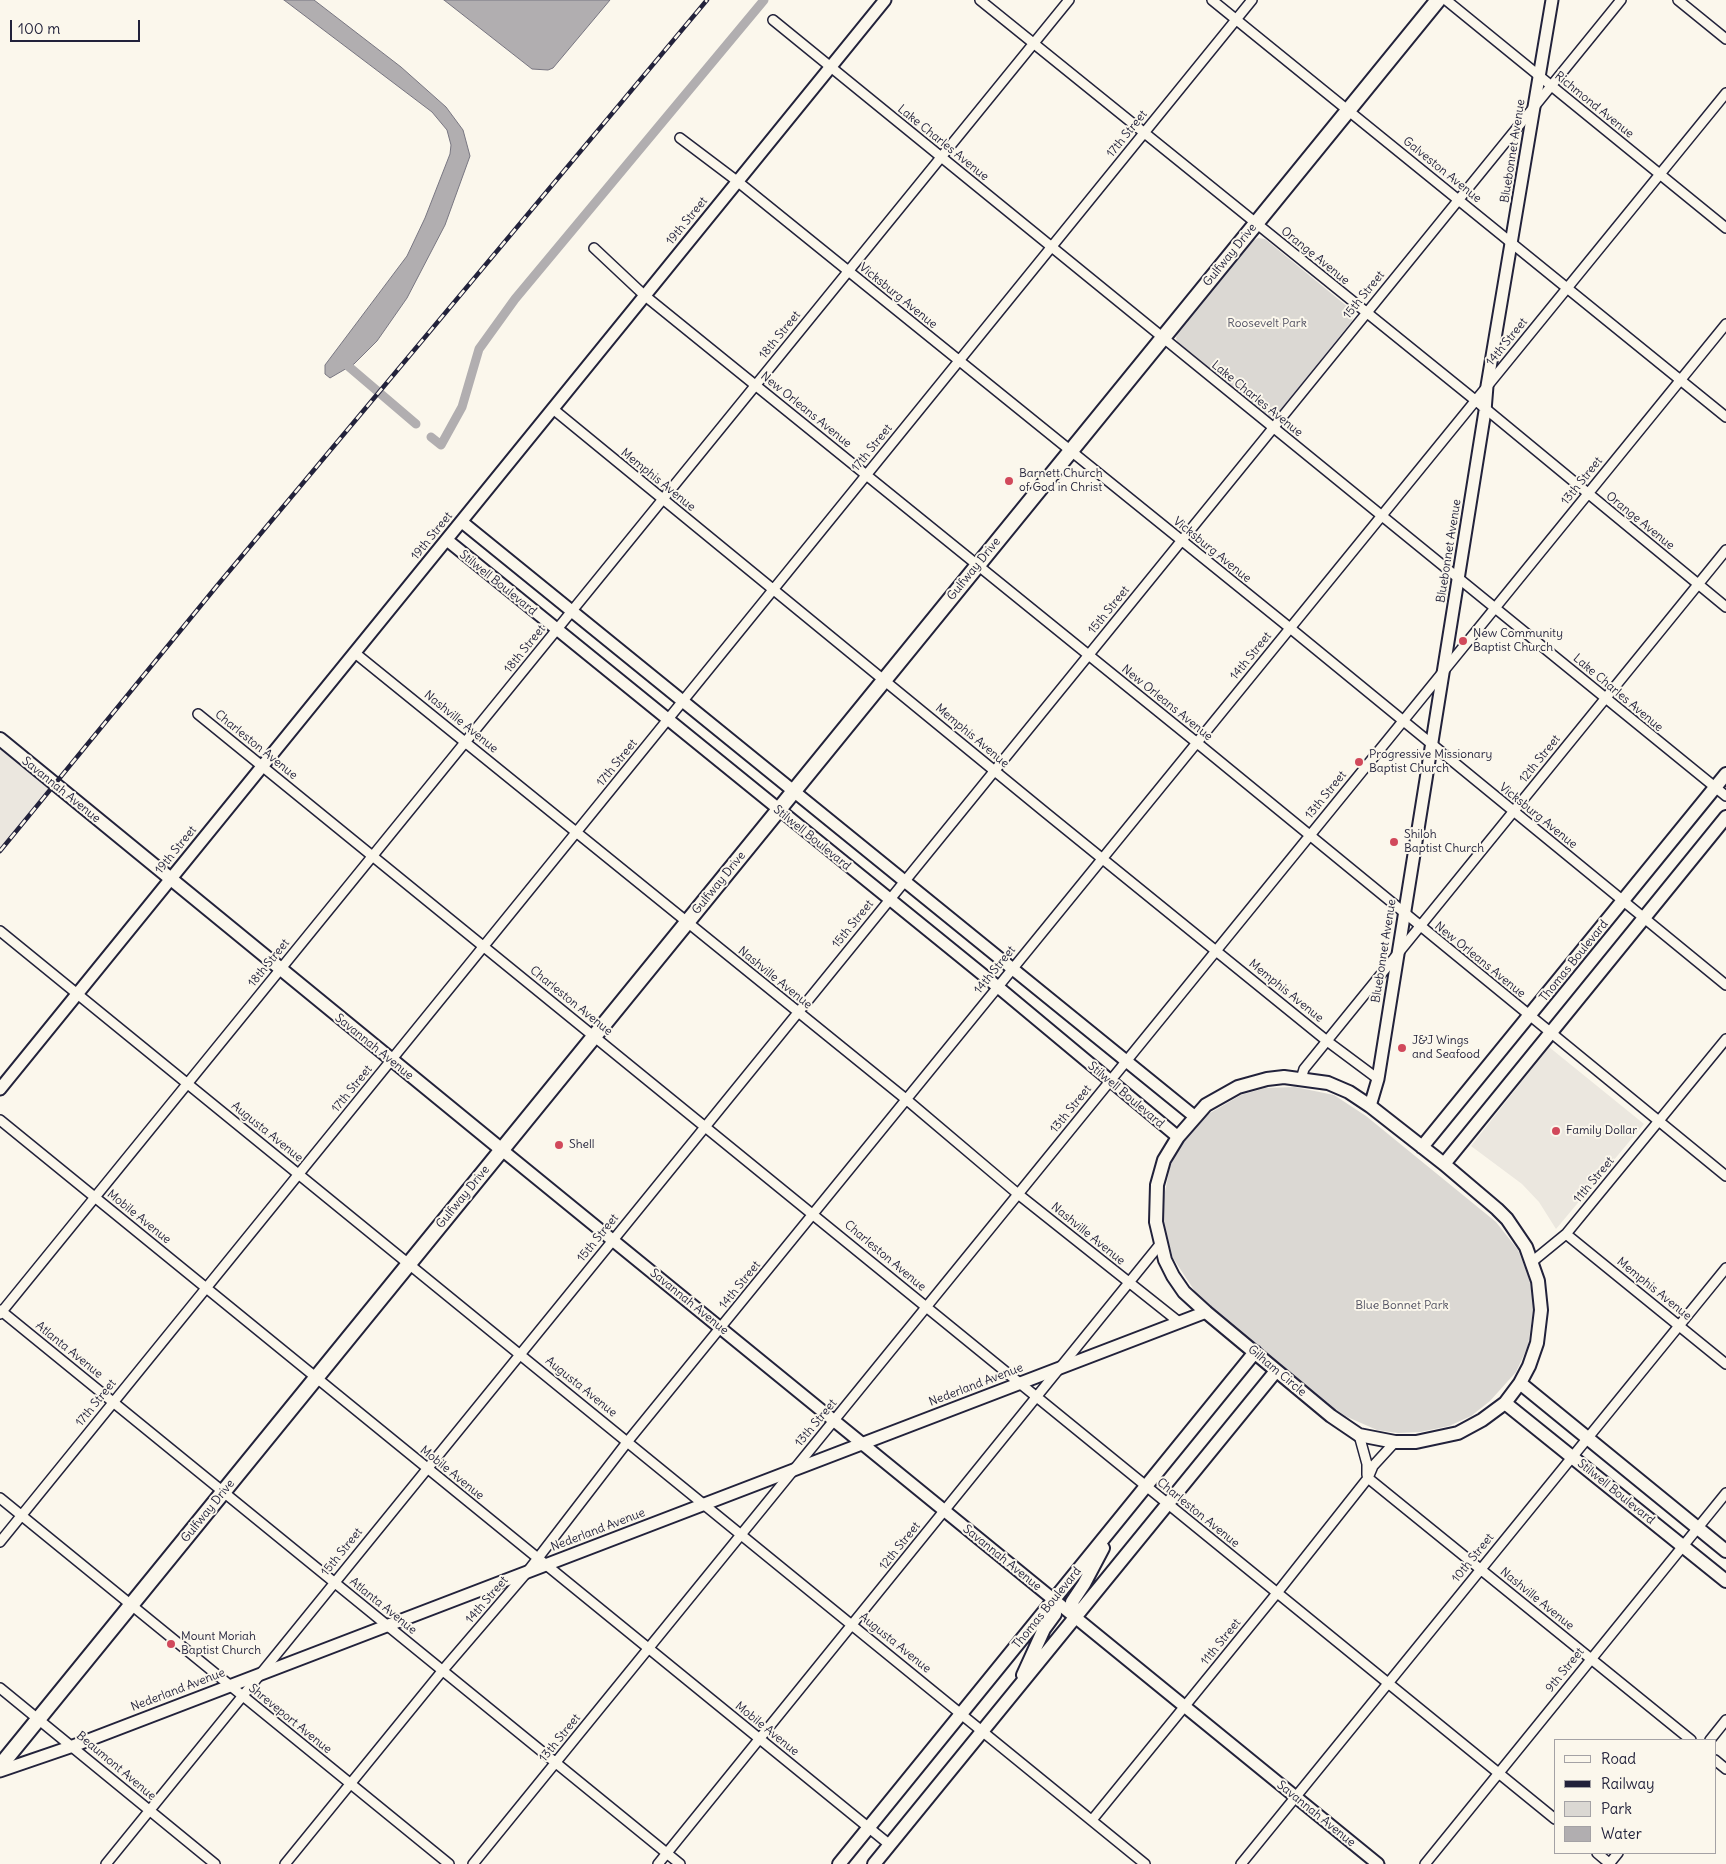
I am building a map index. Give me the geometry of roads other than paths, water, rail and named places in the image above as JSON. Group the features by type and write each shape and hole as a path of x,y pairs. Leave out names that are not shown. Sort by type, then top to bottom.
{"main road":[{"name":"Gulfway Drive","path":"0,1766 1438,0"},
{"name":"Savannah Avenue","path":"0,739 502,1150"},
{"name":"Thomas Boulevard","path":"1422,1147 1726,774"},
{"path":"1444,1164 1726,817"},
{"name":"Gilham Circle","path":"1267,1079 1300,1079 1328,1083 1349,1092 1422,1147 1507,1219 1526,1247 1532,1261 1540,1295 1540,1327 1531,1360 1520,1383 1505,1403 1482,1420 1458,1433 1432,1440 1395,1442 1359,1435 1276,1370 1184,1292 1173,1276 1161,1243 1156,1222 1156,1185 1164,1160 1194,1116 1206,1105 1238,1086 1267,1079"},
{"name":"Thomas Boulevard","path":"839,1864 1255,1352"},
{"path":"874,1864 1276,1370"},
{"name":"Stilwell Boulevard","path":"1520,1383 1726,1551"},
{"name":"Stilwell Boulevard","path":"1505,1403 1726,1581"},
{"path":"1075,1617 1072,1602 1084,1584 1110,1531"},
{"path":"1018,1686 1027,1662 1055,1614 1054,1600"}],"street":[{"name":"19th Street","path":"0,1089 885,0"},
{"name":"Orange Avenue","path":"980,0 1365,314 1475,400 1726,608"},
{"name":"18th Street","path":"1,1312 1069,0"},
{"name":"Galveston Avenue","path":"1212,0 1726,417"},
{"name":"17th Street","path":"0,1542 1252,0"},
{"name":"Richmond Avenue","path":"1446,0 1726,228"},
{"name":"Bluebonnet Avenue","path":"1370,1106 1378,1079 1486,411 1487,386 1552,0"},
{"name":"15th Street","path":"106,1864 1621,0"},
{"path":"1678,0 1726,38"},
{"name":"Lake Charles Avenue","path":"773,20 1726,796"},
{"name":"14th Street","path":"542,1562 628,1441 1726,93"},
{"name":"Vicksburg Avenue","path":"680,138 737,181 1290,628 1402,722 1726,985"},
{"name":"New Orleans Avenue","path":"594,248 644,295 1196,742 1419,927 1726,1176"},
{"name":"13th Street","path":"473,1864 1726,324"},
{"name":"Memphis Avenue","path":"553,409 662,500 885,679 1327,1041 1378,1079"},
{"name":"Stilwell Boulevard","path":"462,522 1194,1116"},
{"name":"Stilwell Boulevard","path":"447,540 888,900 998,987 1178,1138"},
{"name":"12th Street","path":"1300,1079 1304,1069 1726,550"},
{"name":"Nashville Avenue","path":"355,653 906,1100 1018,1194 1179,1322"},
{"name":"Charleston Avenue","path":"198,714 1554,1818"},
{"name":"Augusta Avenue","path":"0,931 628,1441 702,1505 1145,1864"},
{"name":"11th Street","path":"1532,1261 1566,1234 1726,1039"},
{"name":"Mobile Avenue","path":"0,1120 890,1845"},
{"name":"Savannah Avenue","path":"502,1150 1378,1864"},
{"name":"Memphis Avenue","path":"1566,1234 1726,1364"},
{"name":"12th Street","path":"658,1864 1161,1243"},
{"name":"10th Street","path":"1240,1864 1726,1268"},
{"name":"Atlanta Avenue","path":"1,1312 680,1864"},
{"name":"Nederland Avenue","path":"0,1772 73,1746 528,1571 542,1562 702,1505 1019,1382 1206,1312"},
{"path":"1359,1435 1367,1464 1368,1478"},
{"name":"11th Street","path":"1092,1820 1277,1593 1368,1478 1373,1466 1395,1442"},
{"name":"Nashville Avenue","path":"1368,1478 1690,1739"},
{"name":"9th Street","path":"1425,1864 1726,1493"},
{"name":"Shreveport Avenue","path":"0,1498 449,1864"},
{"name":"14th Street","path":"285,1864 443,1670 528,1571"},
{"name":"Beaumont Avenue","path":"0,1688 215,1864"},
{"path":"1711,1739 1726,1720"},
{"path":"1716,1761 1726,1769"},
{"path":"1597,1854 1610,1864"}],"water":[{"path":"284,0 314,0 401,67 446,107 463,130 470,156 445,225 407,298 377,341 354,364 330,378 325,374 325,365 407,256 425,218 450,154 451,145 447,130 432,112"},
{"path":"444,0 610,0 553,68 548,70 532,69"}],"waterway":[{"path":"431,437 441,445 462,407 479,349 515,299 764,0"},
{"path":"341,360 416,424"}],"railway":[{"path":"0,851 216,587 707,0"}],"place":[{"name":"Barnett Church of God in Christ","path":"1009,481"},
{"name":"New Community Baptist Church","path":"1463,641"},
{"name":"Progressive Missionary Baptist Church","path":"1359,762"},
{"name":"Shiloh Baptist Church","path":"1394,842"},
{"name":"J&J Wings and Seafood","path":"1402,1048"},
{"name":"Family Dollar","path":"1556,1131"},
{"name":"Shell","path":"559,1145"},
{"name":"Mount Moriah Baptist Church","path":"171,1644"}],"park label":[{"name":"Roosevelt Park","path":"1267,324"},
{"name":"Blue Bonnet Park","path":"1402,1306"}]}
